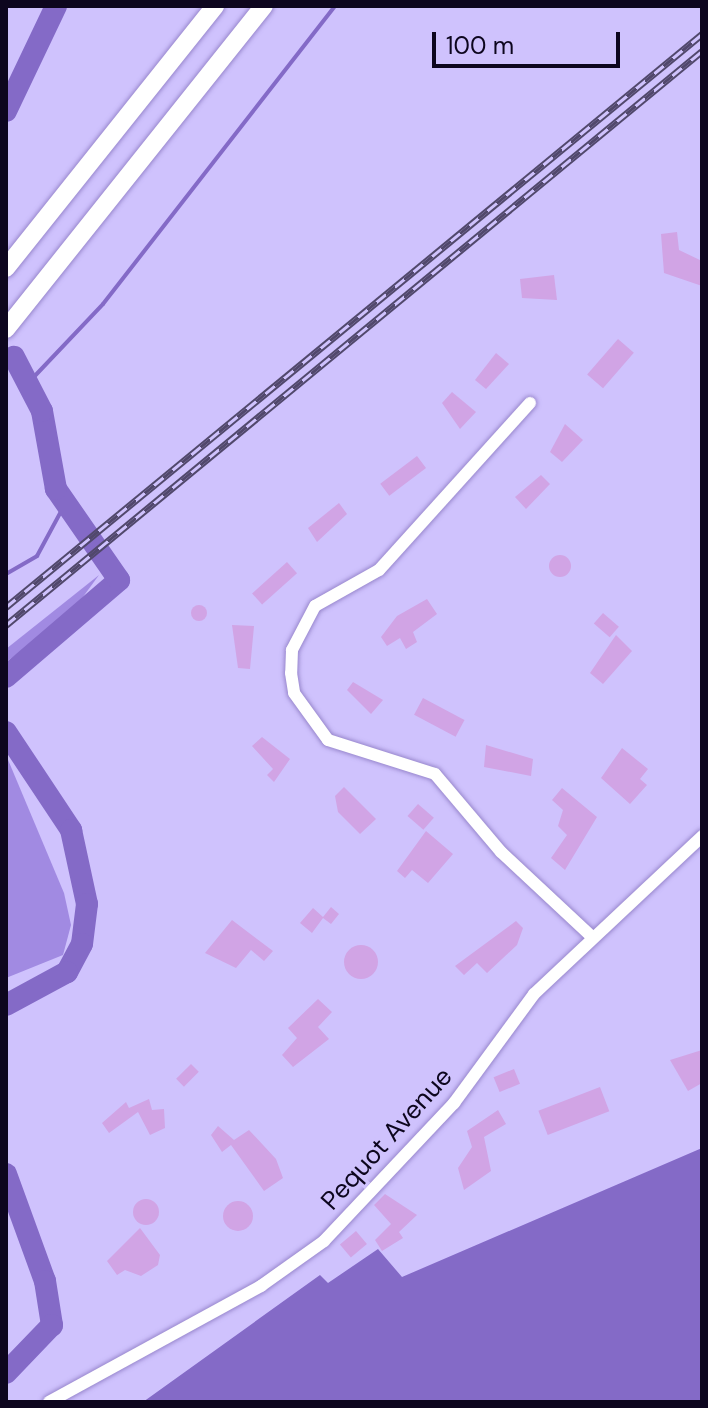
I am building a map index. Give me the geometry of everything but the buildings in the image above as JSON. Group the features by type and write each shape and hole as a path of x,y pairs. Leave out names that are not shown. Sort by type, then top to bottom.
{"highway":[{"path":"6,268 215,6"},
{"path":"6,329 264,6"}],"street":[{"path":"530,403 379,570 315,606 292,650 291,673 301,705 328,740 435,774 501,852 592,937"},
{"name":"Pequot Avenue","path":"49,1402 261,1286 324,1241 401,1163 534,994 702,836"}],"shaded area":[{"path":"99,575 69,616 6,662 6,649"},
{"path":"6,755 64,893 71,925 63,955 6,978"},
{"path":"702,1148 702,1402 143,1402 320,1275 328,1283 378,1249 402,1277"}],"waterway":[{"path":"6,111 56,6"},
{"path":"30,381 103,304 335,6"},
{"path":"6,677 119,580 56,489 42,411 14,357"},
{"path":"6,574 37,556 65,504"},
{"path":"6,732 71,830 87,904 82,944 67,972 6,1005"},
{"path":"6,1174 45,1281 52,1325 6,1373"}],"railway":[{"path":"6,607 702,34"},
{"path":"6,625 702,51"}]}
